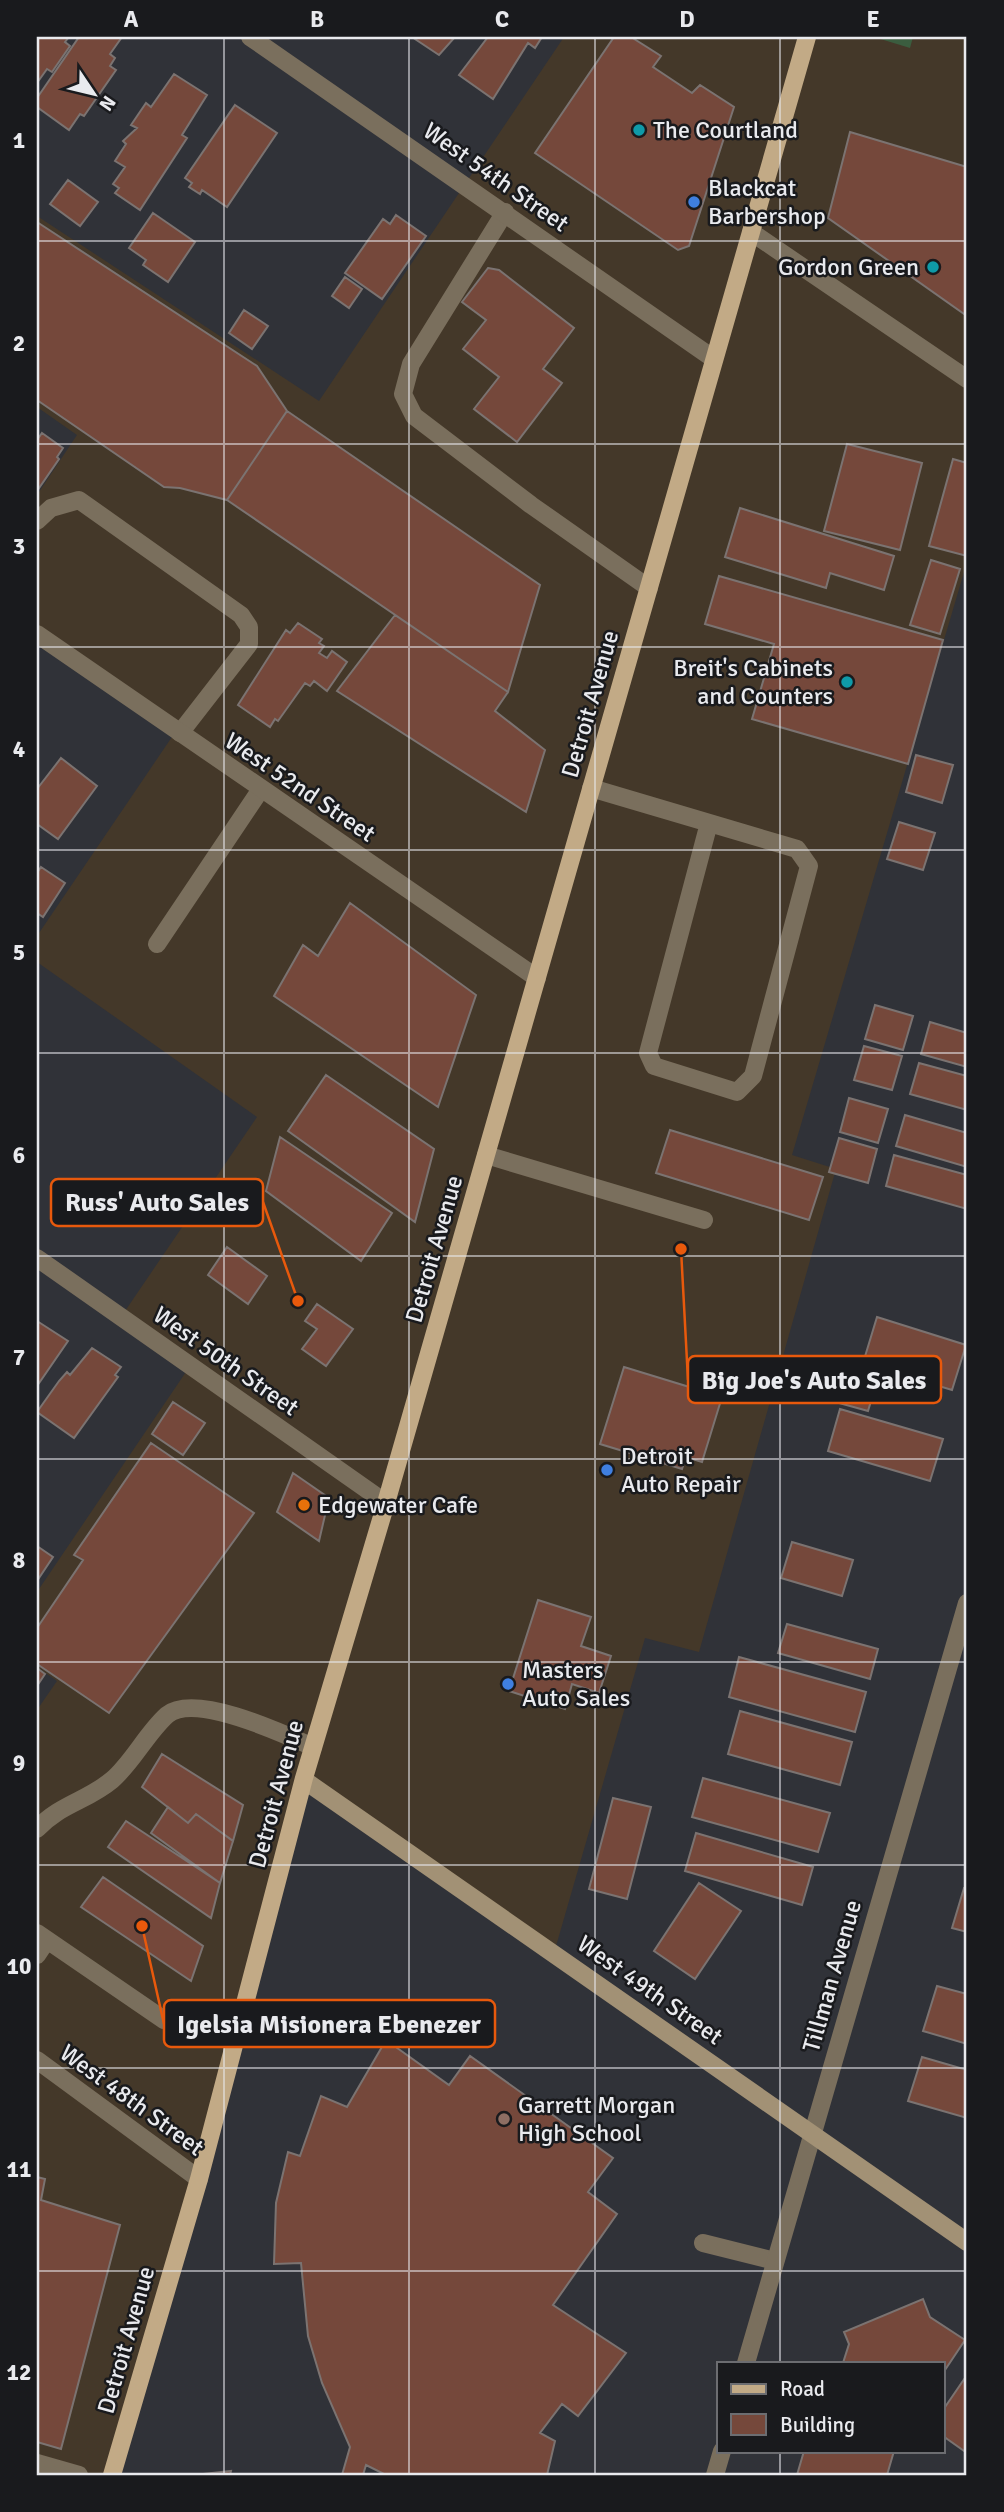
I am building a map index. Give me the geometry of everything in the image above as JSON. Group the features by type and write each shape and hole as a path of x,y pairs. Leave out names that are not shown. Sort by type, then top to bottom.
{"main road":[{"name":"Detroit Avenue","path":"112,2475 199,2179 313,1747 386,1503 807,37"}],"street":[{"name":"West 54th Street","path":"250,37 715,359"},
{"path":"505,212 411,364 403,394 414,416 531,505 649,588"},
{"path":"751,232 967,379"},
{"path":"37,521 51,508 79,500 242,615 250,627 249,645 180,733"},
{"name":"West 52nd Street","path":"37,634 537,978"},
{"path":"591,788 797,849 809,866 753,1076 737,1092 654,1066 648,1053 709,823"},
{"path":"157,944 261,789"},
{"path":"486,1155 704,1220"},
{"name":"West 50th Street","path":"37,1258 386,1503"},
{"name":"Tillman Avenue","path":"746,2362 967,1603"},
{"path":"37,1829 52,1812 112,1780 169,1713 200,1707 271,1728 313,1747"},
{"name":"West 49th Street","path":"304,1780 967,2242"},
{"path":"40,1942 164,2020"},
{"name":"West 48th Street","path":"37,2060 199,2179"},
{"path":"703,2243 775,2261"},
{"path":"715,2475 722,2452"},
{"path":"37,2463 79,2475"}],"shaded area":[{"path":"564,37 967,37 967,562 792,1155 836,1169 699,1652 645,1638 554,1953 304,1780 112,2475 37,2475 37,1710 57,1681 37,1667 37,1592 190,1366 121,1317 257,1117 37,962 37,936 176,731 37,634 37,495 77,435 37,407 37,216 319,401"}],"green space":[{"path":"874,37 913,37 910,48"}],"building":[{"path":"37,37 69,37 65,42 70,46 52,72 47,69 37,83"},
{"path":"79,37 122,37 110,54 115,58 110,66 116,70 84,116 80,114 69,130 37,107 37,98"},
{"path":"412,37 455,37 439,55"},
{"path":"488,37 542,37 535,48 528,43 493,99 459,75"},
{"name":"The Courtland","path":"614,37 631,37 661,56 653,67 692,93 700,85 734,107 689,246 678,250 535,153"},
{"path":"174,74 207,95 182,135 187,138 140,210 115,193 119,188 113,184 125,167 115,161 126,144 123,141 137,128 131,125 146,103 151,107"},
{"path":"235,105 277,133 227,207 202,190 200,194 189,187 192,183 185,178"},
{"name":"Gordon Green","path":"850,132 967,167 967,316 828,218"},
{"path":"68,180 98,202 80,226 50,204"},
{"path":"153,213 195,242 168,282 143,265 146,260 129,248"},
{"path":"396,215 426,236 382,299 345,273 383,219 390,224"},
{"path":"37,222 257,366 287,411 227,500 180,488 164,487 37,400"},
{"path":"488,268 499,270 574,328 543,369 562,383 517,442 474,409 499,377 463,349 486,320 462,302"},
{"path":"345,277 362,289 349,308 332,296"},
{"path":"244,310 268,326 252,349 229,333"},
{"path":"287,411 540,585 508,692 227,500"},
{"path":"42,433 63,448 57,457 59,459 37,491 37,440"},
{"path":"847,444 922,463 900,550 824,531"},
{"path":"953,459 967,463 967,556 929,546"},
{"path":"740,508 894,556 884,590 830,573 826,588 725,557"},
{"path":"931,560 960,569 940,634 910,625"},
{"name":"Breit's Cabinets and Counters","path":"719,576 943,640 908,764 752,719 774,644 705,624"},
{"path":"395,615 508,692 495,711 545,750 526,812 337,691"},
{"path":"298,623 322,639 319,643 324,646 319,653 327,658 332,651 347,662 327,691 314,681 310,686 305,683 278,721 275,719 270,727 238,705 286,630 290,633"},
{"path":"916,755 953,765 942,803 906,792"},
{"path":"61,758 97,786 58,839 37,824 37,789"},
{"path":"899,822 935,833 923,870 887,859"},
{"path":"41,867 65,883 43,917 37,913 37,873"},
{"path":"350,903 476,995 438,1107 274,996 303,945 318,956"},
{"path":"875,1005 913,1016 903,1050 865,1039"},
{"path":"930,1022 967,1033 967,1067 921,1054"},
{"path":"864,1046 902,1056 892,1090 854,1080"},
{"path":"919,1063 967,1076 967,1110 910,1094"},
{"path":"326,1075 434,1149 415,1222 288,1131"},
{"path":"849,1098 888,1109 878,1143 840,1132"},
{"path":"905,1115 967,1133 967,1167 896,1146"},
{"path":"670,1130 823,1177 809,1220 656,1173"},
{"path":"280,1137 392,1213 361,1261 266,1191"},
{"path":"839,1138 877,1149 868,1183 829,1172"},
{"path":"894,1155 967,1175 967,1209 886,1186"},
{"path":"227,1247 267,1276 248,1304 208,1275"},
{"path":"317,1304 353,1329 326,1366 302,1349 317,1329 305,1321"},
{"path":"877,1317 966,1345 952,1390 863,1363"},
{"path":"37,1321 68,1341 37,1386"},
{"path":"92,1348 121,1367 115,1375 118,1377 74,1438 37,1412 59,1381 67,1372 70,1375"},
{"path":"842,1364 879,1374 868,1411 832,1401"},
{"path":"624,1367 722,1397 702,1462 686,1457 682,1469 600,1444"},
{"path":"173,1402 205,1423 183,1455 152,1434"},
{"path":"840,1409 943,1439 930,1481 828,1451"},
{"path":"151,1443 254,1513 109,1713 37,1664 37,1628 83,1560 74,1555"},
{"name":"Edgewater Cafe","path":"293,1473 329,1498 319,1541 277,1512"},
{"path":"792,1542 853,1560 842,1596 781,1578"},
{"path":"37,1546 53,1557 37,1581"},
{"path":"538,1600 591,1617 581,1646 611,1656 599,1693 572,1684 565,1709 509,1691"},
{"path":"787,1624 878,1649 870,1679 778,1653"},
{"path":"739,1657 866,1692 855,1732 729,1697"},
{"path":"37,1668 45,1674 37,1686"},
{"path":"740,1711 852,1742 840,1785 728,1754"},
{"path":"162,1754 243,1805 233,1841 196,1814 188,1823 142,1787"},
{"path":"703,1778 830,1813 818,1852 692,1817"},
{"path":"613,1798 651,1807 627,1899 589,1889"},
{"path":"168,1807 188,1823 196,1814 233,1841 220,1883 151,1833"},
{"path":"126,1821 220,1883 211,1918 108,1847"},
{"path":"696,1833 813,1867 802,1905 685,1871"},
{"path":"103,1877 203,1946 191,1981 81,1907"},
{"path":"699,1883 741,1911 695,1979 654,1951"},
{"path":"964,1888 967,1888 967,1932 952,1928"},
{"path":"937,1986 967,1994 967,2044 923,2031"},
{"path":"386,2040 449,2085 470,2056 613,2158 588,2192 617,2214 553,2305 626,2353 578,2416 562,2404 540,2433 555,2441 547,2475 386,2475 366,2465 363,2475 342,2475 350,2447 322,2383 308,2336 301,2263 274,2264 276,2203 288,2152 300,2156 321,2096 347,2107"},
{"path":"922,2057 967,2070 967,2118 908,2101"},
{"path":"37,2177 45,2179 41,2200 120,2225 61,2449 37,2442"},
{"path":"923,2299 930,2317 965,2340 944,2372 944,2362 843,2362 849,2344 844,2332"},
{"path":"967,2375 967,2453 944,2437 944,2409"},
{"path":"804,2452 894,2452 887,2475 797,2475"},
{"path":"231,2471 230,2475 194,2475"}],"place":[{"name":"The Courtland","path":"639,130"},
{"name":"Blackcat Barbershop","path":"694,202"},
{"name":"Gordon Green","path":"933,267"},
{"name":"Breit's Cabinets and Counters","path":"847,682"},
{"name":"Big Joe's Auto Sales","path":"681,1249"},
{"name":"Russ' Auto Sales","path":"298,1301"},
{"name":"Detroit Auto Repair","path":"607,1470"},
{"name":"Edgewater Cafe","path":"304,1505"},
{"name":"Masters Auto Sales","path":"508,1684"},
{"name":"Igelsia Misionera Ebenezer","path":"142,1926"},
{"name":"Garrett Morgan High School","path":"504,2119"}]}
